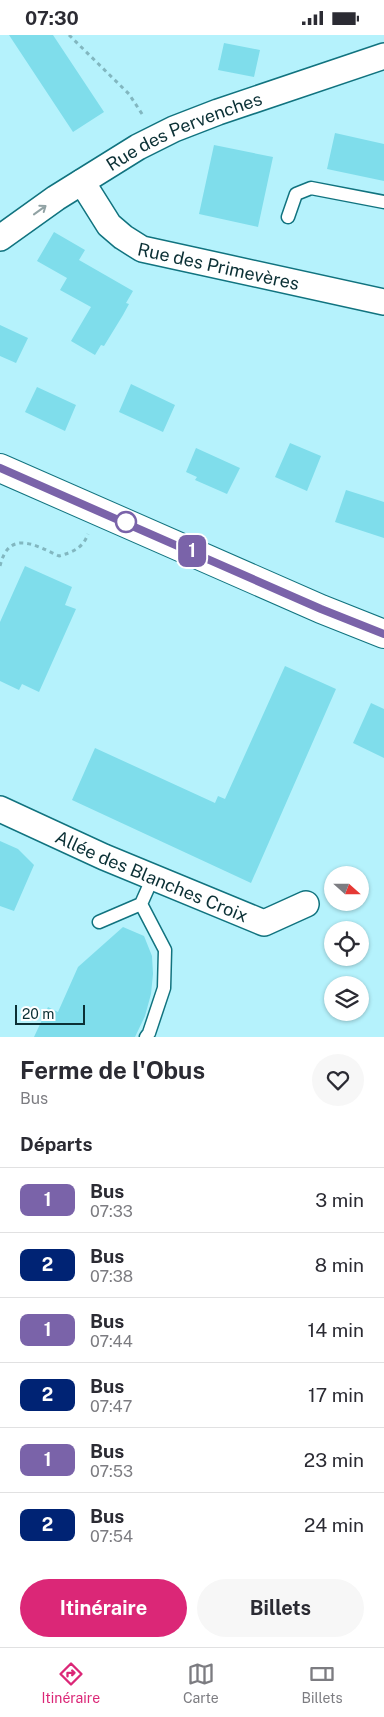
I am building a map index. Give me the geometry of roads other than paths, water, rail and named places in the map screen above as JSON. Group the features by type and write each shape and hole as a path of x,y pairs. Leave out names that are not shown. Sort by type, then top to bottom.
{"street":[{"name":"Rue des Pervenches","path":"0,238 56,198 138,147 156,138 218,112 384,56"},
{"name":"Rue des Primevères","path":"82,183 110,225 123,237 142,249 384,302"},
{"path":"0,468 321,609 384,634"},
{"name":"Allée des Blanches Croix","path":"0,809 104,857 264,923 306,904"}],"lane":[{"path":"288,217 296,194 311,189 384,202"},
{"path":"99,922 141,904 153,877"},
{"path":"141,904 165,950 164,988 146,1037"}]}
